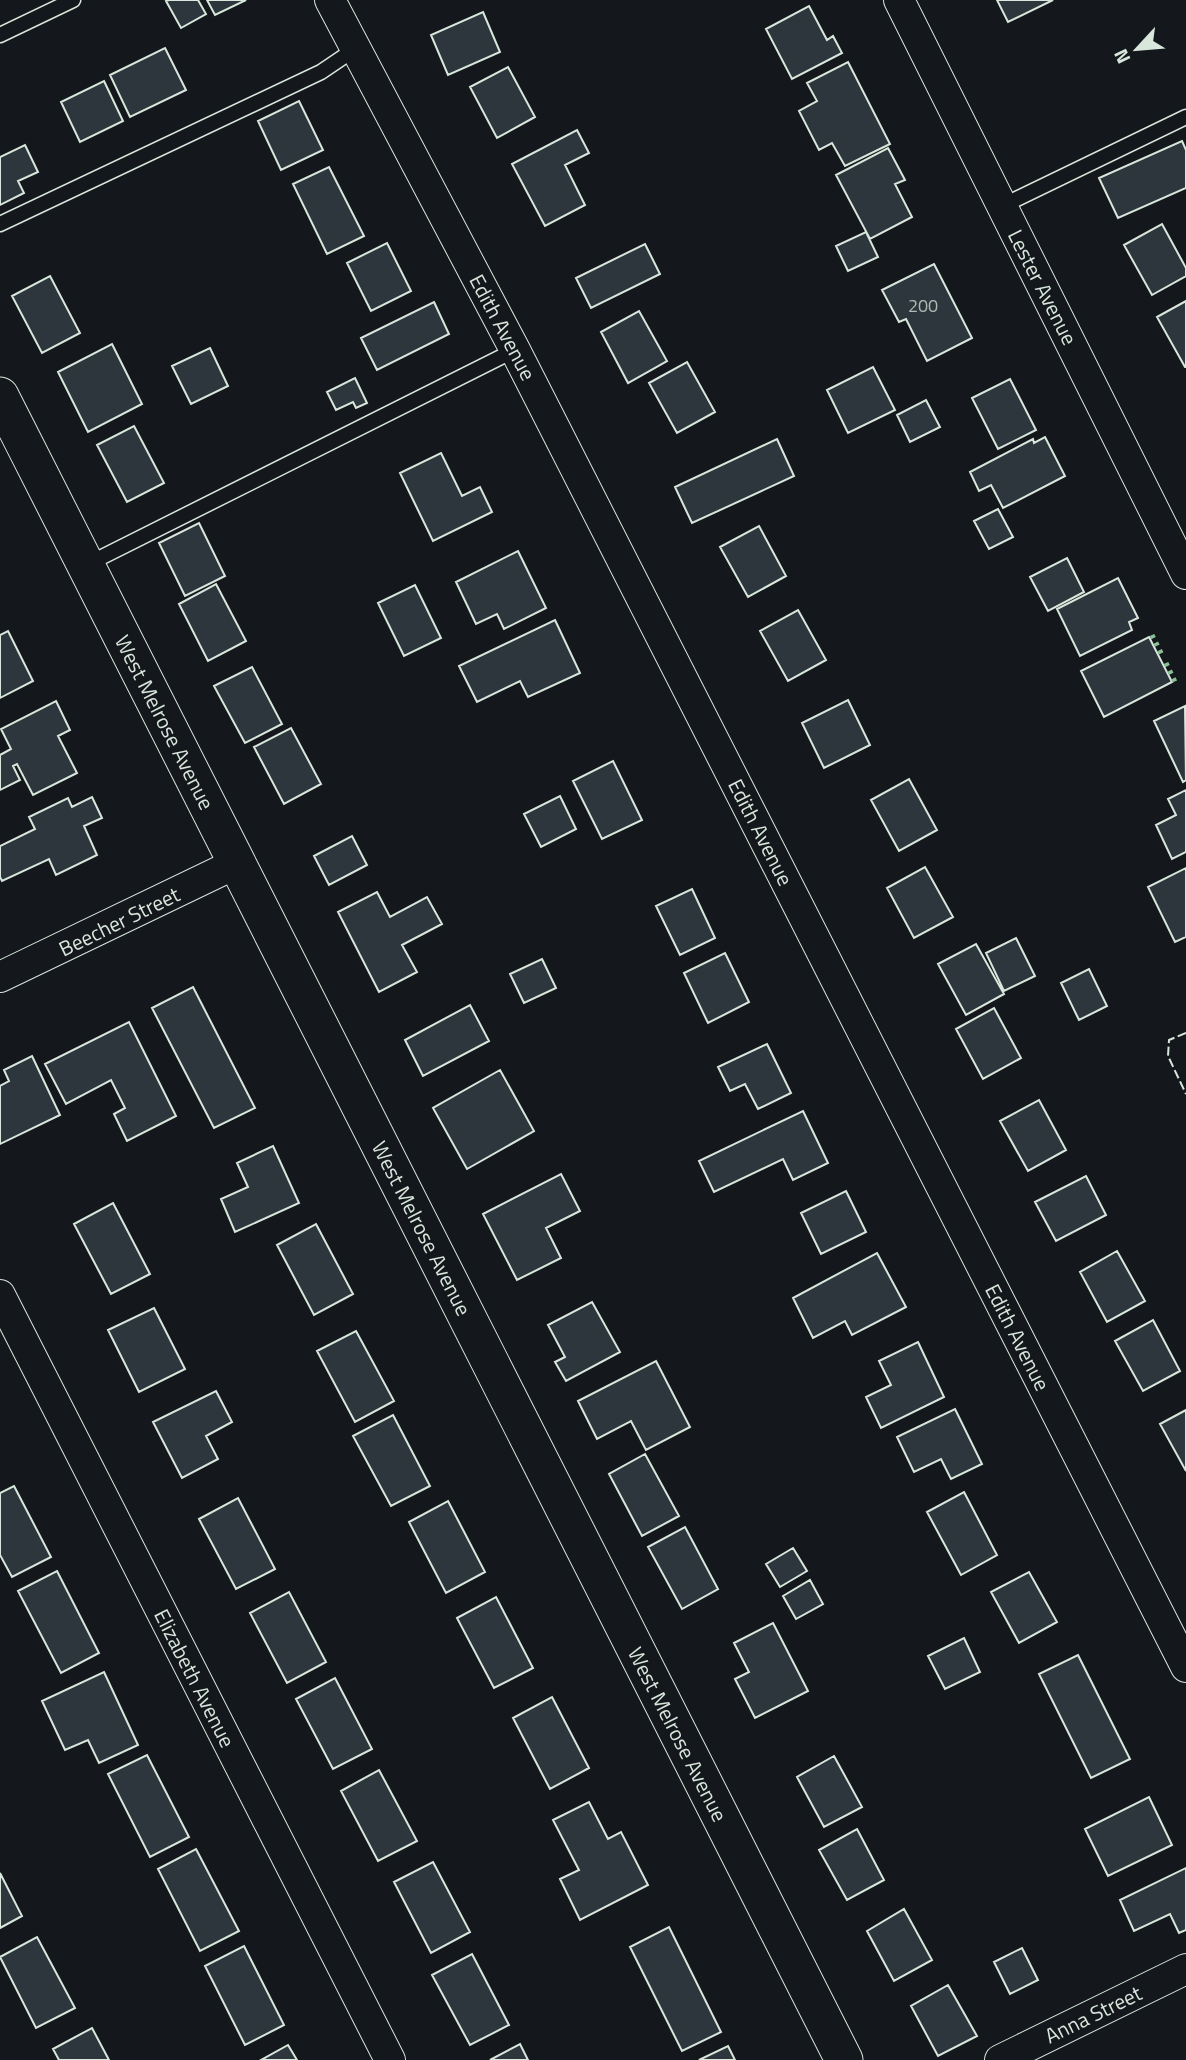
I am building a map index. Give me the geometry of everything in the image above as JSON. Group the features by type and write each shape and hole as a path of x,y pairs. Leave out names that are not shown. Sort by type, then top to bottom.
{"street":[{"name":"Edith Avenue","path":"330,0 515,350 1186,1667"},
{"name":"Lester Avenue","path":"899,0 1186,574"},
{"name":"West Melrose Avenue","path":"0,396 844,2060"},
{"name":"Beecher Street","path":"0,978 237,863"},
{"name":"Elizabeth Avenue","path":"0,1295 390,2060"},
{"name":"Anna Street","path":"1000,2060 1186,1969"}],"lane":[{"path":"0,35 73,0"},
{"path":"0,224 321,72 355,49"},
{"path":"1002,206 1186,117"},
{"path":"86,565 515,350"}],"building":[{"path":"198,0 206,14 181,28 166,1"},
{"path":"207,0 246,0 215,15"},
{"path":"997,0 1053,0 1008,22"},
{"path":"809,6 827,40 833,36 842,53 792,79 766,29"},
{"path":"483,12 500,52 448,75 431,35"},
{"path":"165,48 186,90 130,117 110,75"},
{"path":"848,62 890,144 845,166 832,143 819,150 799,111 817,101 807,83"},
{"path":"508,67 535,117 497,138 470,87"},
{"path":"104,81 123,121 80,142 61,102"},
{"path":"299,101 323,150 281,170 258,121"},
{"path":"577,130 589,153 565,165 585,205 545,226 512,164"},
{"path":"1182,141 1186,150 1186,188 1118,218 1099,178"},
{"path":"25,145 38,172 18,181 24,193 0,205 0,157"},
{"path":"888,148 905,180 895,184 912,217 870,239 836,175"},
{"path":"329,167 364,236 327,254 293,184"},
{"path":"1162,224 1186,268 1186,276 1152,295 1124,245"},
{"path":"866,232 878,257 848,271 836,246"},
{"path":"387,243 411,291 371,311 347,263"},
{"path":"645,244 660,274 591,308 576,278"},
{"path":"934,264 972,338 927,361 906,319 899,322 882,290"},
{"path":"50,276 80,333 42,353 12,296"},
{"path":"1186,301 1186,367 1185,367 1157,317"},
{"path":"434,302 449,334 377,370 361,338"},
{"path":"639,311 667,361 628,383 601,332"},
{"path":"112,344 142,404 88,432 58,372"},
{"path":"210,348 228,386 191,404 172,366"},
{"path":"687,362 715,412 677,433 649,383"},
{"path":"873,367 895,410 848,433 827,390"},
{"path":"355,378 367,403 356,408 353,402 336,410 327,392"},
{"path":"1010,379 1036,430 998,449 972,398"},
{"path":"926,400 940,427 910,442 897,415"},
{"path":"134,426 164,483 127,502 97,445"},
{"path":"1045,437 1065,476 1003,508 991,485 979,491 970,472 1033,439 1034,443"},
{"path":"777,439 794,476 692,523 675,487"},
{"path":"441,453 462,496 480,487 492,512 433,541 400,473"},
{"path":"998,509 1013,537 989,549 974,521"},
{"path":"199,523 225,576 185,596 159,543"},
{"path":"759,526 786,576 748,597 720,547"},
{"path":"518,551 546,608 504,629 497,614 476,624 456,582"},
{"path":"1067,558 1084,592 1048,611 1030,577"},
{"path":"1118,578 1138,618 1129,622 1132,630 1080,656 1057,609"},
{"path":"216,584 246,641 208,661 179,604"},
{"path":"415,585 441,638 404,656 378,603"},
{"path":"798,610 826,660 788,681 760,631"},
{"path":"555,620 580,673 528,697 520,681 477,702 459,666"},
{"path":"8,631 33,681 0,698 0,635"},
{"path":"1149,637 1172,682 1104,717 1081,671"},
{"path":"252,667 282,724 245,743 214,686"},
{"path":"848,700 870,745 824,768 802,723"},
{"path":"56,701 70,730 58,736 77,773 33,795 17,764 13,766 20,780 0,790 0,755 11,749 1,729"},
{"path":"1185,706 1186,780 1183,782 1154,721"},
{"path":"291,728 321,784 284,804 254,747"},
{"path":"613,761 642,820 602,839 573,781"},
{"path":"909,779 937,830 899,851 871,800"},
{"path":"1186,790 1186,852 1172,859 1156,825 1176,815 1168,799"},
{"path":"560,796 576,829 541,847 524,814"},
{"path":"92,797 102,818 84,826 97,855 56,875 49,859 2,881 0,846 35,829 29,817 68,798 72,807"},
{"path":"352,836 367,865 329,885 314,856"},
{"path":"925,867 953,917 914,938 887,888"},
{"path":"1186,868 1186,937 1175,942 1148,887"},
{"path":"692,889 715,938 680,955 656,906"},
{"path":"377,892 390,917 427,897 442,924 402,945 417,972 379,992 338,912"},
{"path":"1016,938 1035,976 1004,991 986,953"},
{"path":"976,944 1004,994 966,1015 938,964"},
{"path":"725,953 749,1002 708,1023 684,973"},
{"path":"542,959 556,988 524,1003 510,974"},
{"path":"1089,969 1107,1006 1079,1020 1061,983"},
{"path":"193,987 255,1108 214,1128 152,1008"},
{"path":"470,1005 489,1041 423,1076 405,1040"},
{"path":"994,1008 1021,1058 983,1079 956,1029"},
{"path":"129,1022 176,1116 127,1141 114,1114 125,1108 111,1080 66,1104 45,1064"},
{"path":"767,1044 791,1093 758,1109 745,1084 730,1091 718,1067"},
{"path":"32,1056 60,1115 0,1144 0,1086 9,1081 4,1070"},
{"path":"500,1070 534,1131 467,1169 433,1108"},
{"path":"1039,1100 1066,1150 1028,1171 1000,1121"},
{"path":"803,1111 828,1163 793,1180 783,1159 714,1192 699,1161"},
{"path":"273,1146 299,1203 235,1232 221,1199 248,1187 237,1163"},
{"path":"561,1174 580,1211 546,1228 561,1258 517,1280 483,1214"},
{"path":"1086,1176 1106,1215 1056,1241 1035,1202"},
{"path":"846,1191 866,1232 821,1254 801,1213"},
{"path":"113,1203 150,1274 111,1294 74,1224"},
{"path":"316,1224 353,1294 314,1315 277,1245"},
{"path":"1117,1251 1145,1301 1107,1322 1080,1272"},
{"path":"877,1253 906,1307 852,1335 845,1321 813,1338 793,1298"},
{"path":"592,1302 620,1352 566,1381 555,1362 565,1357 548,1325"},
{"path":"154,1308 185,1369 139,1392 108,1330"},
{"path":"1153,1320 1180,1371 1143,1391 1115,1341"},
{"path":"356,1331 394,1401 355,1422 317,1351"},
{"path":"918,1342 944,1397 881,1428 866,1397 891,1385 879,1361"},
{"path":"656,1361 690,1427 646,1450 631,1421 597,1439 578,1401"},
{"path":"216,1391 232,1422 206,1436 218,1459 182,1478 153,1422"},
{"path":"955,1409 982,1464 951,1479 941,1459 914,1472 897,1437"},
{"path":"1186,1410 1186,1471 1160,1424"},
{"path":"393,1415 430,1486 391,1506 353,1436"},
{"path":"645,1454 679,1516 642,1536 609,1474"},
{"path":"14,1486 51,1557 12,1577 0,1555 0,1493"},
{"path":"964,1492 997,1555 961,1575 927,1512"},
{"path":"238,1498 275,1569 236,1589 199,1519"},
{"path":"448,1501 485,1572 446,1593 409,1522"},
{"path":"685,1527 718,1589 682,1609 648,1547"},
{"path":"793,1548 807,1571 780,1587 766,1564"},
{"path":"57,1571 99,1653 61,1673 18,1591"},
{"path":"1029,1572 1057,1622 1019,1643 991,1592"},
{"path":"810,1580 823,1604 796,1619 783,1596"},
{"path":"289,1592 326,1662 287,1683 250,1613"},
{"path":"496,1597 533,1668 494,1688 457,1618"},
{"path":"773,1623 808,1691 755,1718 735,1679 749,1672 734,1643"},
{"path":"964,1638 980,1672 945,1689 928,1656"},
{"path":"1078,1655 1130,1759 1091,1778 1039,1674"},
{"path":"104,1672 138,1745 99,1763 88,1740 65,1750 42,1701"},
{"path":"335,1678 372,1749 333,1769 296,1699"},
{"path":"552,1697 589,1768 550,1789 513,1718"},
{"path":"147,1755 189,1837 150,1857 108,1774"},
{"path":"834,1756 862,1807 824,1827 797,1777"},
{"path":"379,1770 417,1841 378,1861 341,1791"},
{"path":"1149,1797 1172,1845 1108,1876 1085,1829"},
{"path":"589,1802 608,1839 621,1832 648,1885 580,1920 560,1879 579,1870 553,1820"},
{"path":"857,1829 884,1880 847,1900 819,1850"},
{"path":"196,1849 239,1931 200,1951 158,1869"},
{"path":"433,1862 470,1932 431,1953 394,1882"},
{"path":"1186,1868 1186,1930 1179,1933 1170,1914 1134,1931 1120,1900"},
{"path":"0,1873 22,1916 0,1928"},
{"path":"904,1909 932,1960 894,1981 867,1931"},
{"path":"669,1927 721,2032 682,2051 630,1947"},
{"path":"37,1937 75,2008 36,2028 0,1957"},
{"path":"244,1946 284,2025 245,2045 205,1966"},
{"path":"1022,1948 1038,1980 1010,1994 994,1962"},
{"path":"472,1954 509,2025 470,2045 432,1975"},
{"path":"948,1985 977,2036 938,2056 911,2006"},
{"path":"92,2028 109,2060 59,2060 53,2049"},
{"path":"520,2044 528,2060 490,2060"},
{"path":"288,2045 297,2060 261,2060"},
{"path":"728,2046 735,2060 699,2060"}],"hedge":[{"path":"1152,635 1163,657"},
{"path":"1166,663 1175,682"}],"fence":[{"path":"1186,1033 1169,1040 1168,1056 1186,1094"}]}
